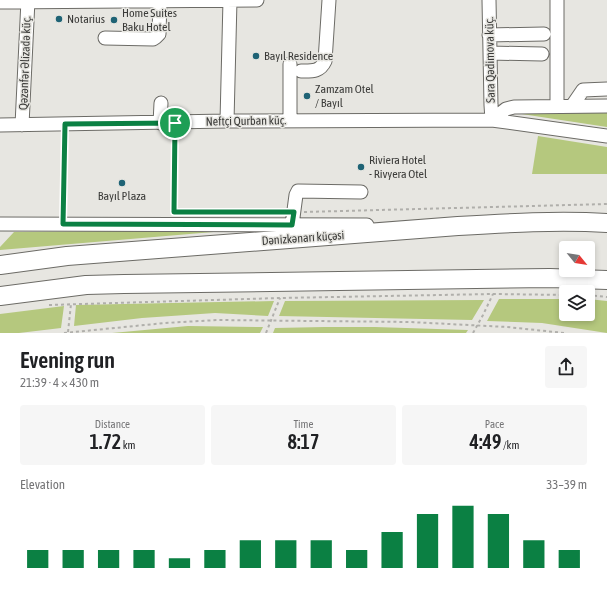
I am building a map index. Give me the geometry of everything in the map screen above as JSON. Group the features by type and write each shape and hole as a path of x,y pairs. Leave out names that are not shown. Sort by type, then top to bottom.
{"highway":[{"name":"Dənizkənarı küçəsi","path":"0,265 67,256 458,226 516,223 607,223"},
{"path":"0,296 86,285 550,278 607,280"}],"street":[{"path":"227,121 230,0"},
{"path":"0,2 257,0"},
{"path":"290,121 295,67 318,71 323,66 325,61 329,0"},
{"name":"Sara Qədimova küç.","path":"489,0 492,120"},
{"path":"557,0 557,106"},
{"name":"Qəzənfər Əlizadə küç.","path":"22,124 28,1"},
{"path":"105,38 156,38 159,34 160,1"},
{"path":"489,34 544,34"},
{"path":"490,53 542,54"},
{"path":"572,106 583,90 607,89"},
{"path":"160,123 161,103"},
{"path":"492,120 506,109 514,107 607,106"},
{"name":"Neftçi Qurban küç.","path":"0,125 227,121 492,120 607,136"},
{"path":"293,218 296,194 298,191 361,192"},
{"path":"0,224 71,225 174,223 293,218 458,226"}],"path":[{"path":"174,223 175,123"},
{"path":"63,224 65,124"},
{"path":"222,212 293,218 607,204"},
{"path":"473,333 493,294"},
{"path":"47,305 280,298 493,294 559,295"},
{"path":"595,296 607,297"},
{"path":"266,333 280,298"},
{"path":"68,333 71,304"},
{"path":"64,333 209,320 377,321 529,329 564,333"}],"green space":[{"path":"607,110 607,127 515,113"},
{"path":"538,136 607,147 607,174 532,174"},
{"path":"237,230 0,250 0,247 14,232"},
{"path":"499,299 559,299 559,321 595,321 595,300 607,301 607,333 542,323 487,321"},
{"path":"484,300 472,320 279,316 285,301"},
{"path":"274,301 268,316 215,313 142,318 74,326 76,305"},
{"path":"64,306 61,328 19,333 0,333 0,314"},
{"path":"188,326 263,327 260,333 112,333"},
{"path":"324,327 468,330 466,333 273,333 275,328"}],"place":[{"name":"Notarius","path":"59,19"},
{"name":"Home Suites Baku Hotel","path":"114,20"},
{"name":"Bayıl Residence","path":"256,56"},
{"name":"Zamzam Otel / Bayıl","path":"307,96"},
{"name":"Riviera Hotel - Rivyera Otel","path":"361,167"},
{"name":"Bayıl Plaza","path":"122,183"}],"route":[{"path":"175,123 174,212 294,212 292,225 174,223 63,224 65,124 175,123"}]}
